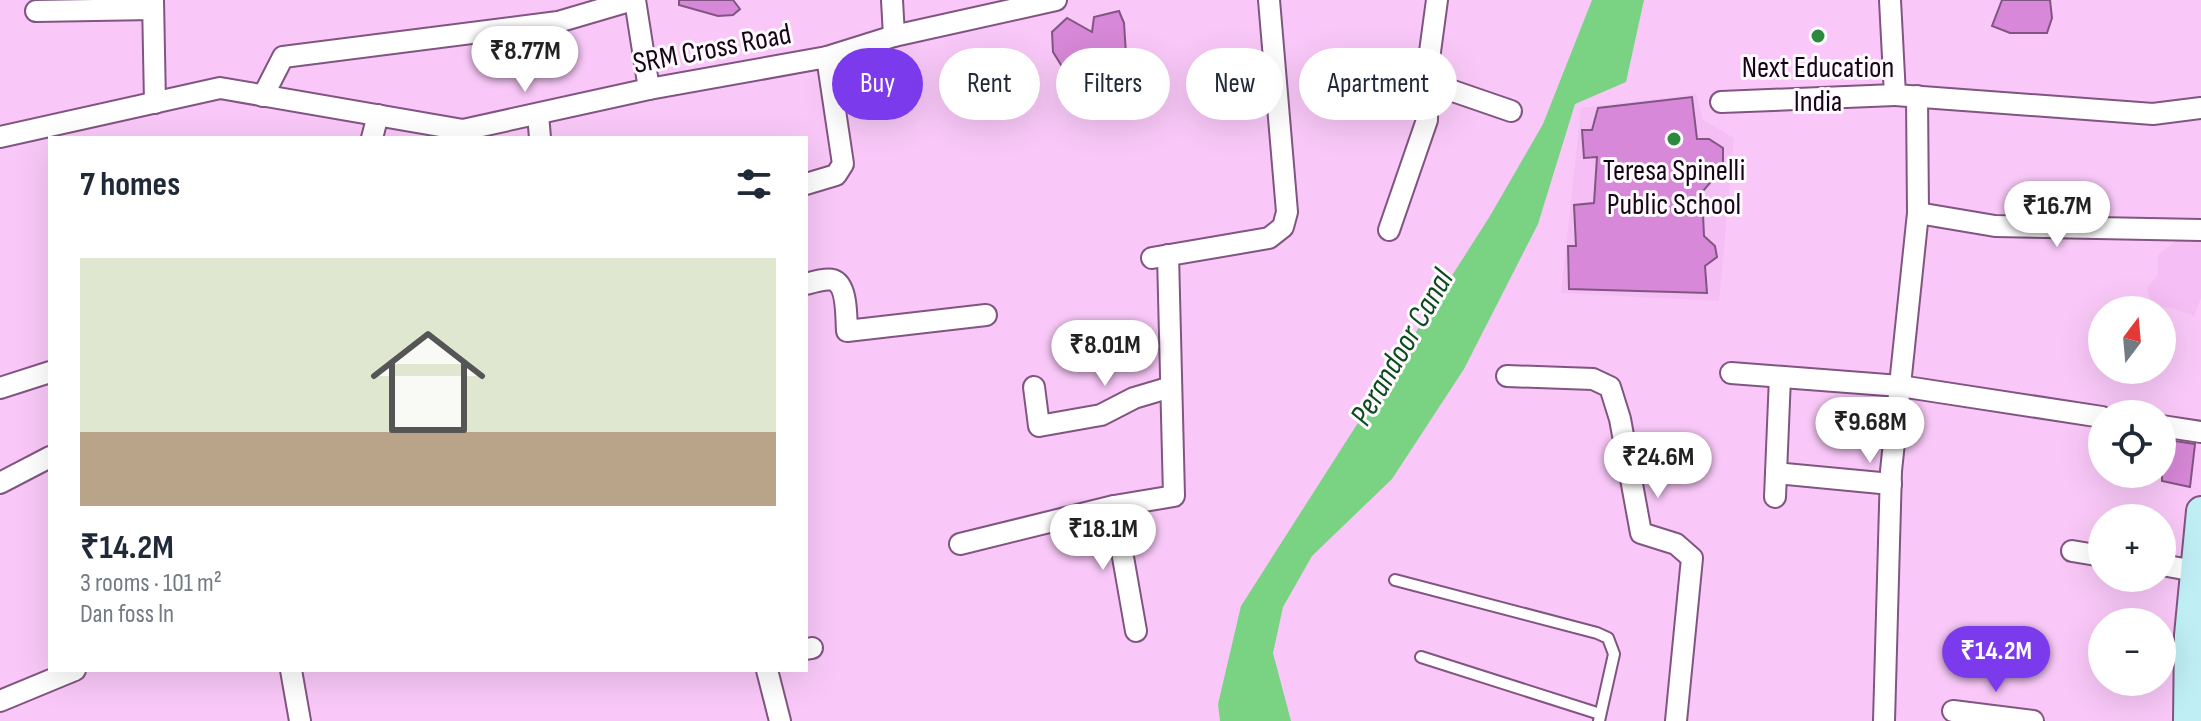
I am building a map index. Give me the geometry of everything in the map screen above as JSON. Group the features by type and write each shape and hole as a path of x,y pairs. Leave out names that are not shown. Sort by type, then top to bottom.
{"main road":[{"path":"2192,705 2189,635 2201,511"}],"street":[{"path":"263,96 283,57 558,22 634,0 649,89"},
{"path":"892,0 894,36"},
{"name":"SRM Cross Road","path":"0,137 220,88 463,130 649,89 827,57 894,36 1056,0"},
{"path":"960,544 1114,506 1174,496 1171,387 1160,256 1269,238 1283,227 1287,212 1269,0"},
{"path":"1431,48 1437,0"},
{"path":"1890,0 1895,95"},
{"path":"36,11 153,5 155,103"},
{"path":"808,183 836,175 843,164 827,57"},
{"path":"1457,92 1511,111"},
{"path":"1721,102 1895,95 2153,114 2201,108"},
{"path":"1884,721 1891,484 1918,213 1917,96"},
{"path":"538,114 540,136"},
{"path":"373,136 378,115"},
{"path":"1389,230 1427,120"},
{"path":"1918,213 1995,226 2201,230"},
{"path":"808,284 832,279 837,281 843,291 847,331 986,315"},
{"path":"0,388 48,373"},
{"path":"1731,373 1900,386 2088,415"},
{"path":"1507,376 1593,379 1610,387 1620,419 1641,533 1676,544 1692,558 1676,721"},
{"path":"1775,497 1780,377"},
{"path":"1034,387 1039,426 1101,415 1134,398 1171,387"},
{"path":"2176,428 2201,432"},
{"path":"0,483 48,458"},
{"path":"1776,473 1891,484"},
{"path":"1114,506 1136,631"},
{"path":"2072,551 2088,554"},
{"path":"2176,568 2195,571"},
{"path":"0,701 70,672"},
{"path":"291,672 300,721"},
{"path":"768,672 780,721"},
{"path":"1953,711 2033,721"}],"lane":[{"path":"1395,580 1608,638 1614,654 1600,718 1421,657"}],"shaded area":[{"path":"1592,0 1644,0 1626,82 1575,104 1538,224 1464,369 1392,479 1312,556 1283,607 1273,653 1291,721 1220,721 1218,704 1241,606 1490,216 1543,124"},
{"path":"1696,94 1703,120 1734,138 1719,301 1561,293 1581,108"},
{"path":"2188,231 2201,236 2201,298 2194,316 2176,309 2176,296 2149,296 2147,288 2158,275 2158,255"}],"building":[{"path":"679,0 733,0 740,9 733,15 718,16 679,5"},
{"path":"2002,0 2050,0 2052,18 2047,33 2010,33 1992,26"},
{"path":"1119,11 1124,23 1126,48 1056,48 1056,57 1052,32 1067,18 1092,32 1094,17"},
{"path":"1692,97 1697,139 1709,139 1723,148 1723,168 1702,192 1704,236 1715,246 1717,257 1705,266 1707,293 1569,289 1568,246 1576,246 1574,205 1594,203 1597,157 1584,158 1582,130 1592,130 1598,108"},
{"path":"2176,441 2195,444 2190,487 2176,484"}],"place":[{"name":"Next Education India","path":"1818,36"},
{"name":"Teresa Spinelli Public School","path":"1674,139"}],"water label":[{"name":"Perandoor Canal","path":"1401,347"}]}
